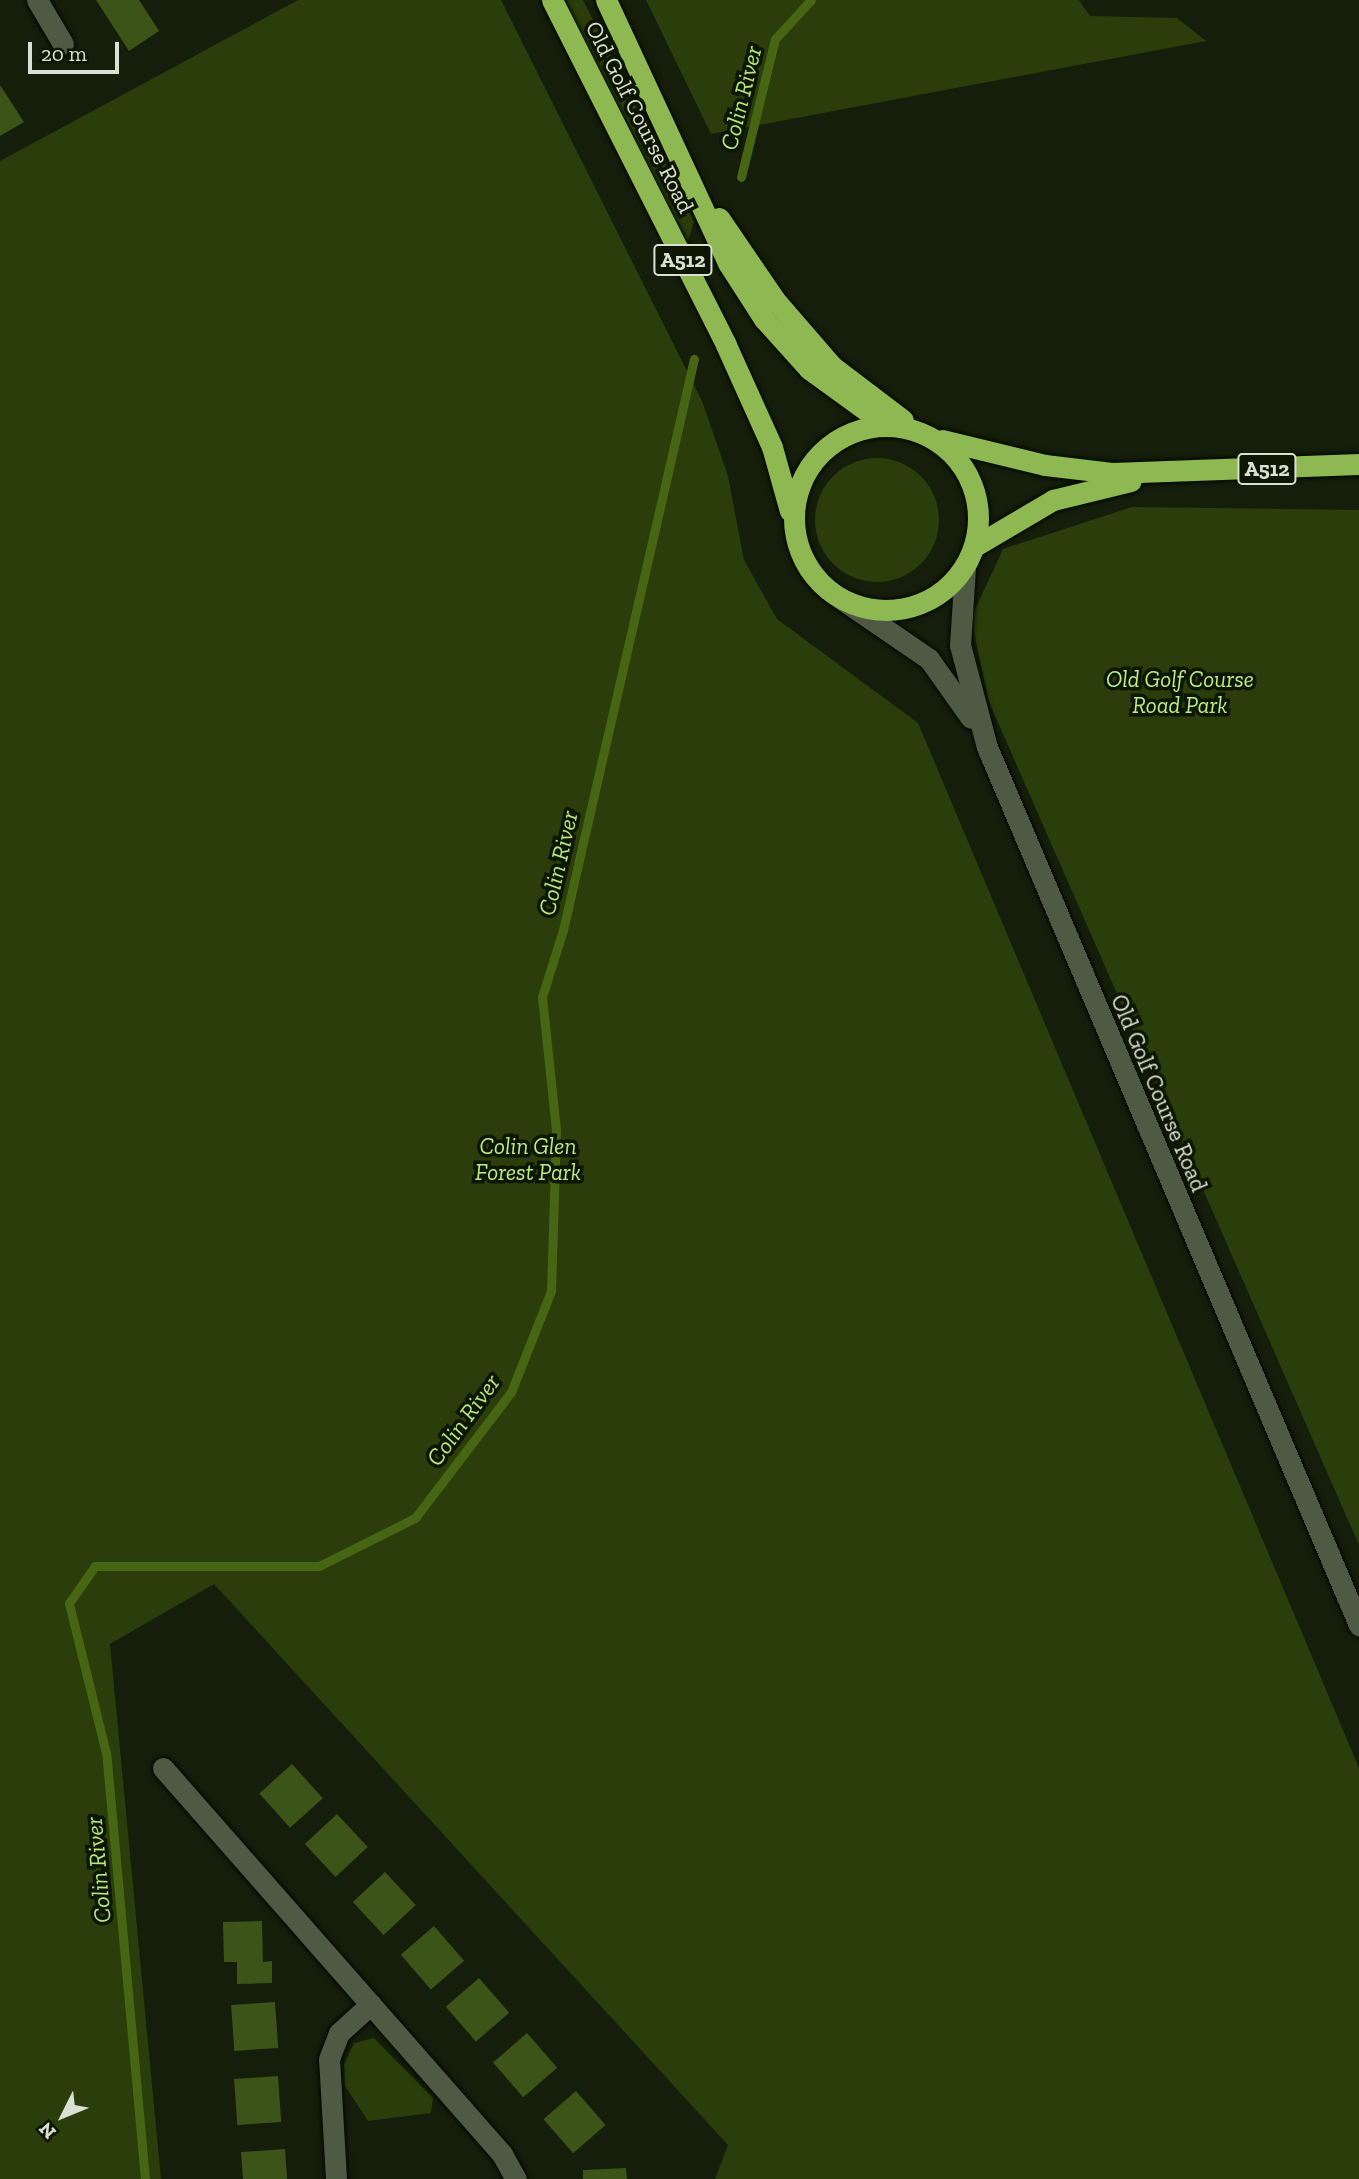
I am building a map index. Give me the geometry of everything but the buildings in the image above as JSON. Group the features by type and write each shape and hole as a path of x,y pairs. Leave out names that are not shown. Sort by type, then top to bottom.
{"highway":[{"name":"Old Golf Course Road","path":"552,0 772,447 793,527"},
{"name":"Old Golf Course Road","path":"606,0 695,182 728,263 764,319 809,369 886,425"},
{"name":"Old Golf Course Road","path":"695,182 775,300 832,366 925,434"},
{"name":"A512","path":"925,434 951,452 972,485 979,522 975,546 965,568 925,603 896,611 840,598 812,572 793,527 802,481 823,450 847,433 886,425 925,434 1045,465 1175,474 1359,464"},
{"name":"A512","path":"975,546 1054,500 1175,474"}],"street":[{"path":"37,0 63,44"},
{"name":"Old Golf Course Road","path":"965,568 960,645 987,747 1359,1625"},
{"path":"840,598 929,659 954,688 987,747"},
{"path":"163,1768 371,2004 516,2179"},
{"path":"336,2179 329,2059 339,2033 371,2004"}],"green space":[{"name":"Colin Glen Forest Park","path":"298,0 501,0 702,401 728,476 744,560 777,619 918,723 1359,1768 1359,2179 715,2179 728,2145 214,1584 110,1644 161,2179 0,2179 0,161"},
{"path":"561,0 583,0 694,221 687,245"},
{"path":"646,0 1079,0 1090,16 1177,18 1206,41 711,134"},
{"path":"877,458 901,463 921,476 934,496 939,520 934,544 921,564 901,577 877,582 853,577 833,564 820,544 815,520 820,496 833,476 853,463"},
{"name":"Old Golf Course Road Park","path":"1132,507 1359,510 1359,1545 989,702 971,618 1003,549"},
{"path":"374,2038 433,2098 431,2113 368,2121 345,2086 344,2064 354,2043"}],"waterway":[{"name":"Colin River","path":"741,177 775,39 811,0"},
{"name":"Colin River","path":"145,2179 106,1753 69,1603 95,1566 319,1566 415,1518 511,1392 551,1291 556,1130 542,997 563,930 694,359"}]}
